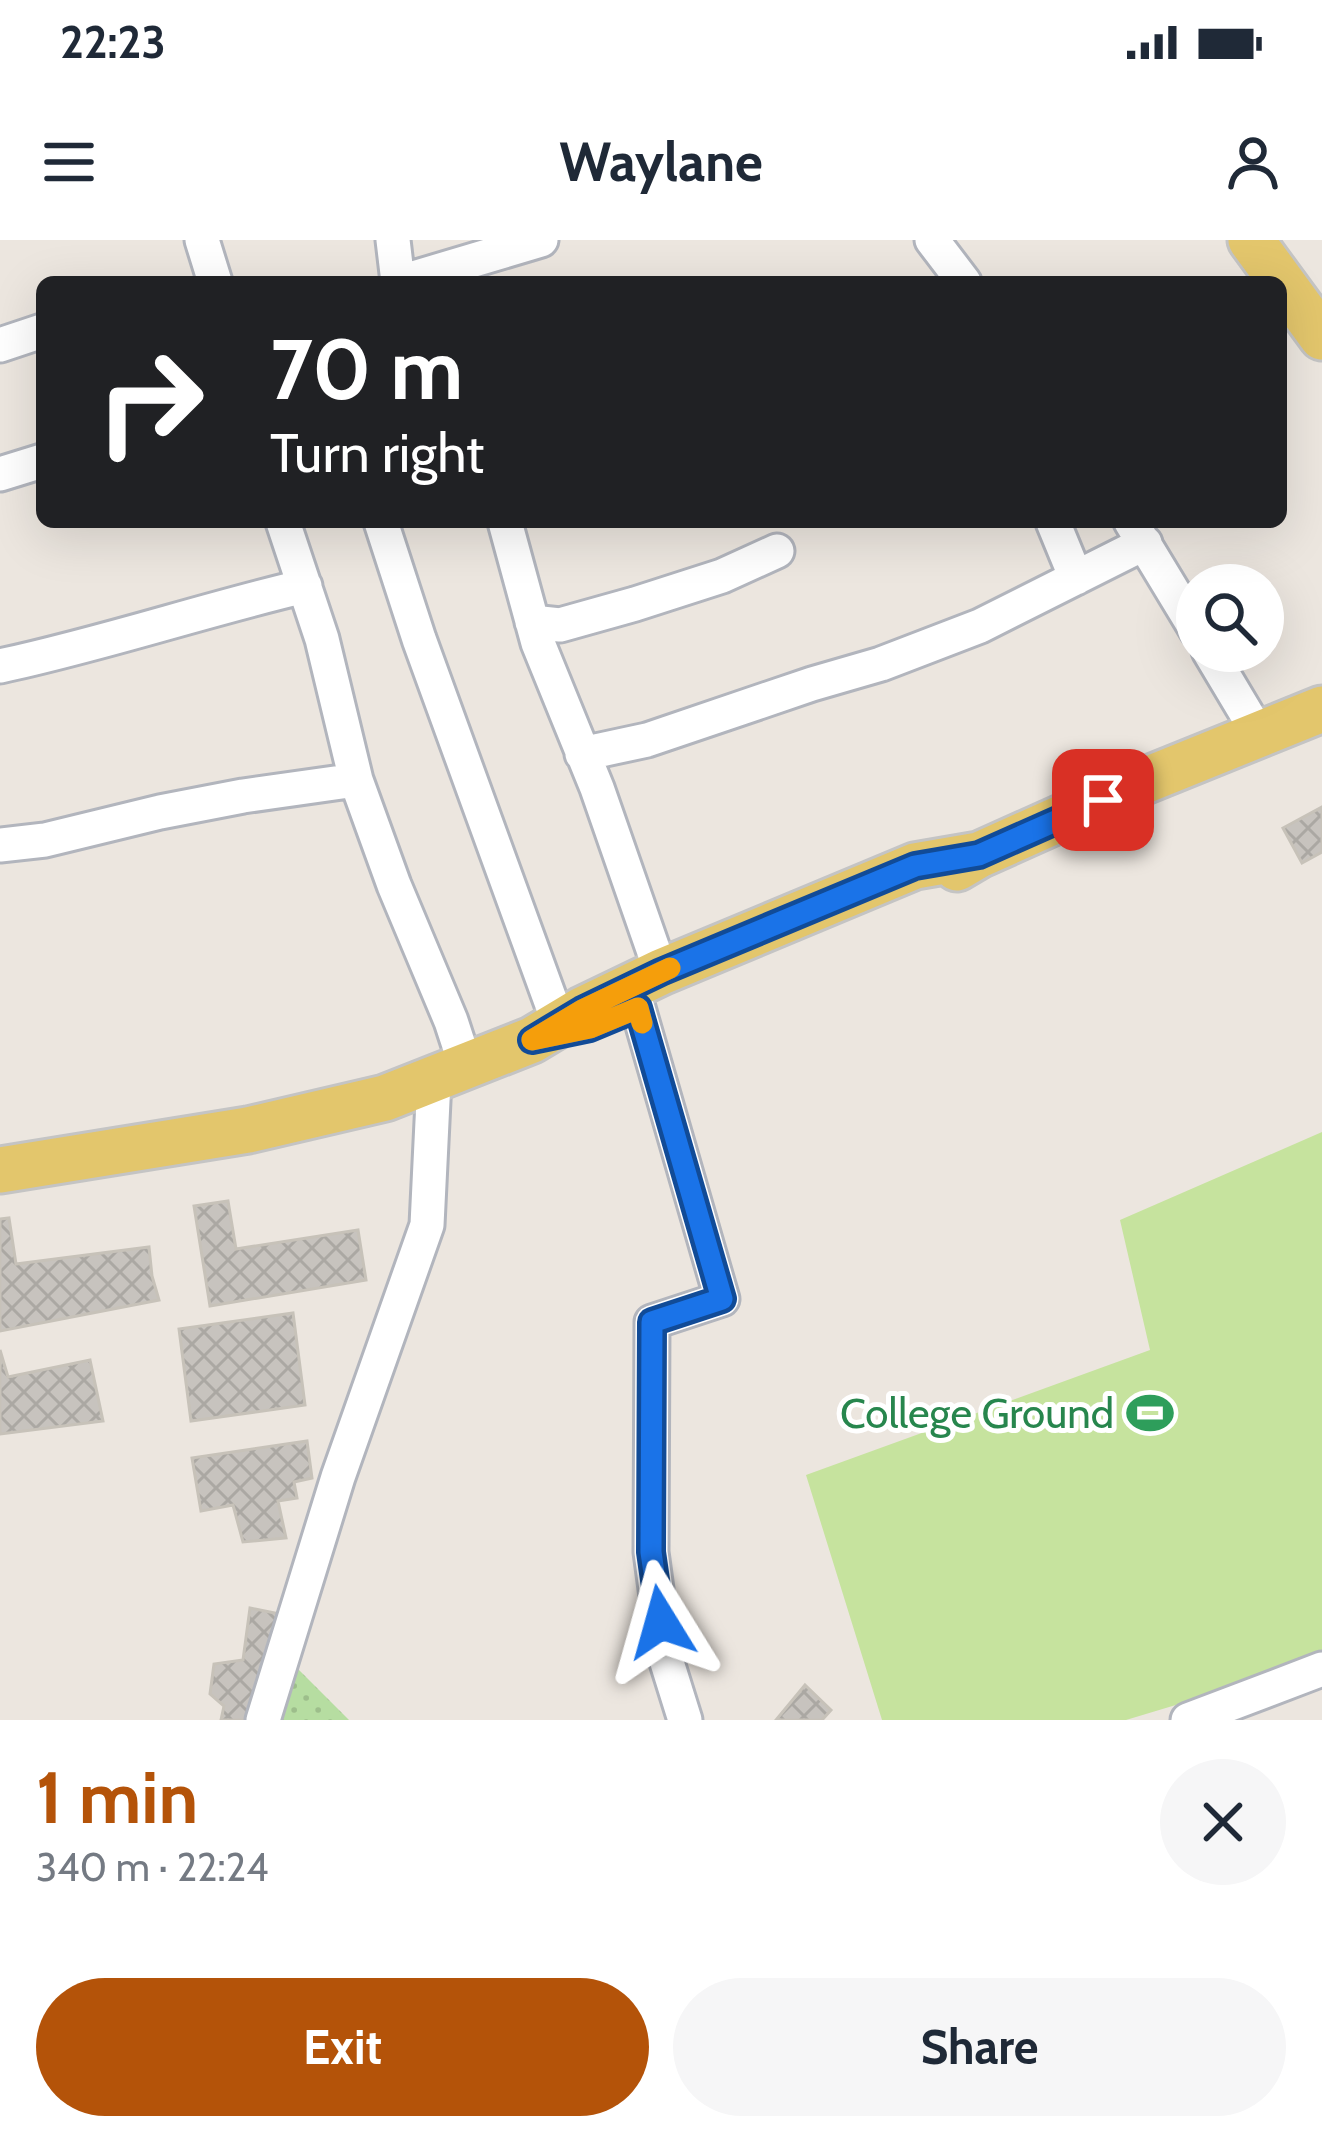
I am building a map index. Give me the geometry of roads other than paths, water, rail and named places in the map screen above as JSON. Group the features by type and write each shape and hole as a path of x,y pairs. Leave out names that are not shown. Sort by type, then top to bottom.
{"main road":[{"path":"1252,240 1278,276"},
{"path":"1287,288 1322,337"},
{"path":"0,1170 269,1125 385,1098 546,1032 590,1028 649,990 930,884 979,855 1322,709"}],"street":[{"path":"202,240 208,276"},
{"path":"392,240 398,276"},
{"path":"424,276 500,258 541,240"},
{"path":"932,240 959,276"},
{"path":"0,345 36,333"},
{"path":"0,474 36,463"},
{"path":"263,1720 338,1477 427,1225 450,1074 452,1021 356,780 322,639 285,528"},
{"path":"383,528 546,1032"},
{"path":"507,528 554,689 597,788 722,1299 652,1322 651,1552 665,1656 685,1720"},
{"path":"1055,528 1076,578"},
{"path":"582,754 646,740 880,664 980,626 1076,578 1138,532 1176,596"},
{"path":"532,622 560,625 635,604 722,576 777,550"},
{"path":"0,665 305,586"},
{"path":"1222,672 1258,733"},
{"path":"0,845 243,796 356,780"},
{"path":"1188,1720 1322,1669"}],"place":[{"name":"College Ground","path":"1150,1413"}]}
